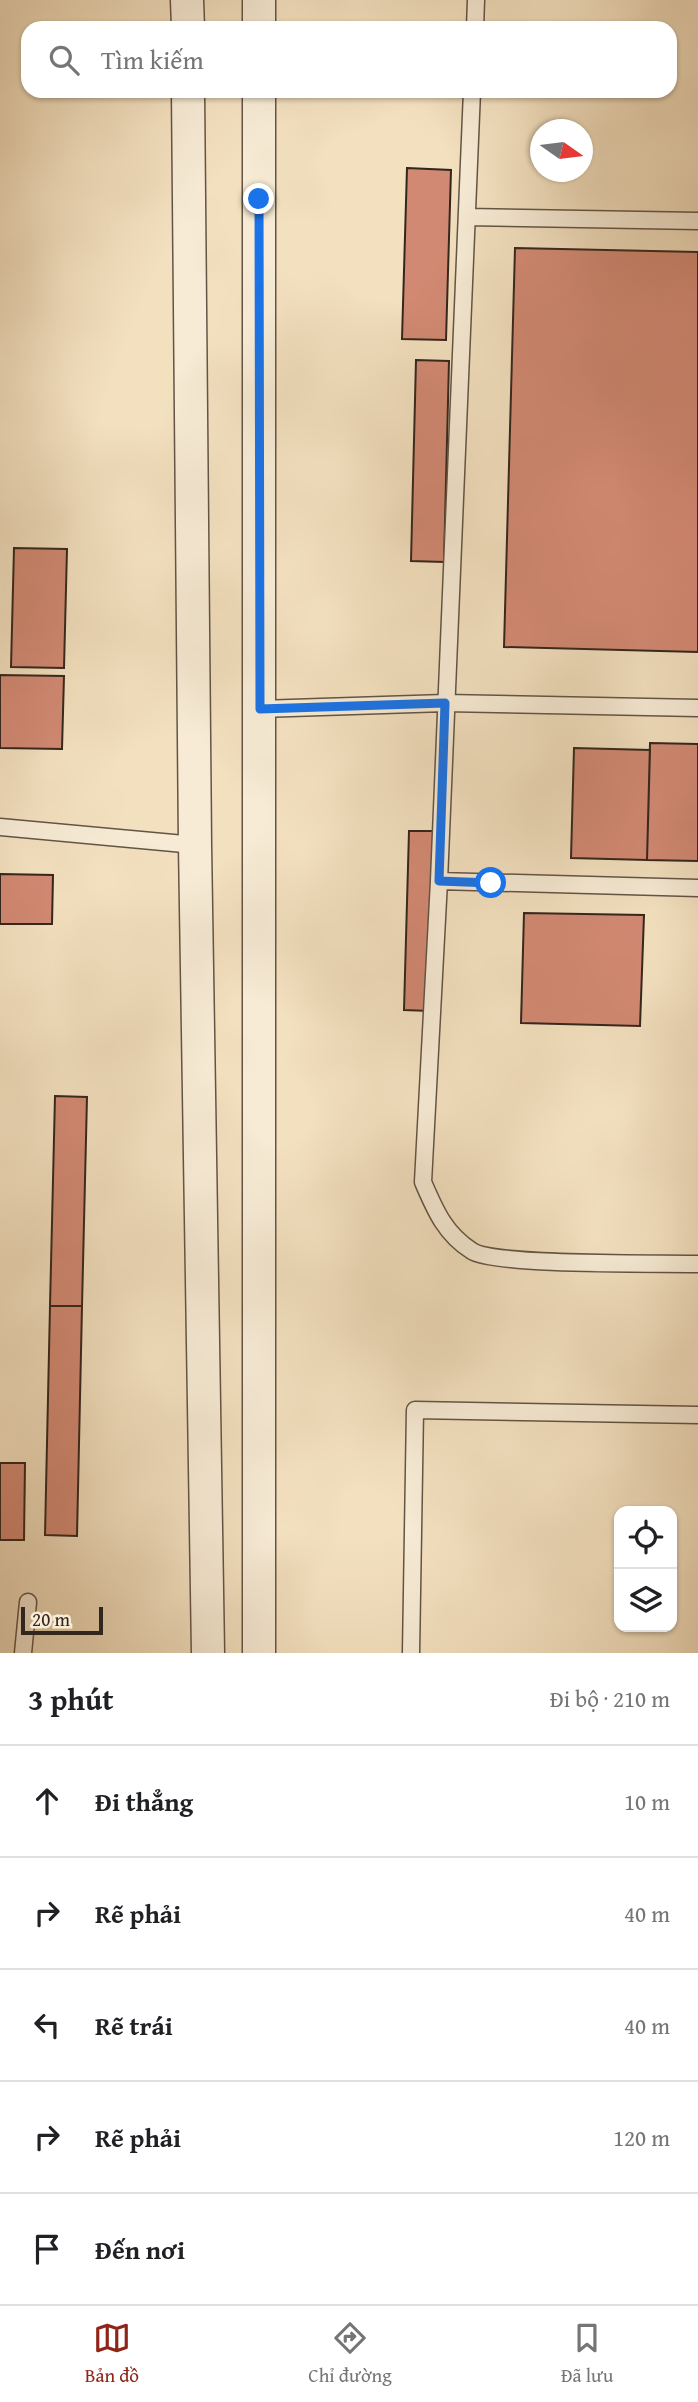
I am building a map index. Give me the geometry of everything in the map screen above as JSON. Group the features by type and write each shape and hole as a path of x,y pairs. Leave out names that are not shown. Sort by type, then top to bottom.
{"street":[{"path":"187,0 188,21"},
{"path":"259,0 259,21"},
{"path":"188,98 195,845 208,1653"},
{"path":"259,98 259,1653"}],"lane":[{"path":"475,21 476,0"},
{"path":"472,98 439,881 423,1182 441,1224 474,1252 522,1259 698,1264"},
{"path":"467,217 698,221"},
{"path":"260,709 445,703 698,708"},
{"path":"0,827 195,845"},
{"path":"439,881 698,888"},
{"path":"411,1653 415,1410 698,1415"},
{"path":"23,1653 28,1602"}],"building":[{"path":"407,168 451,170 446,340 402,339"},
{"path":"515,248 698,252 698,652 504,647"},
{"path":"416,360 449,361 444,562 411,561"},
{"path":"14,548 67,549 64,668 11,667"},
{"path":"0,675 64,676 62,749 0,748"},
{"path":"650,743 698,744 698,861 647,860"},
{"path":"574,748 650,750 647,860 571,858"},
{"path":"409,831 435,831 430,1011 404,1010"},
{"path":"0,874 53,875 52,924 0,924"},
{"path":"524,913 644,915 640,1026 521,1023"},
{"path":"55,1096 87,1097 82,1306 50,1306"},
{"path":"50,1306 82,1306 77,1536 45,1535"},
{"path":"0,1463 25,1463 24,1540 0,1540"}],"route":[{"path":"259,199 260,709 445,703 439,881 491,883"}]}
